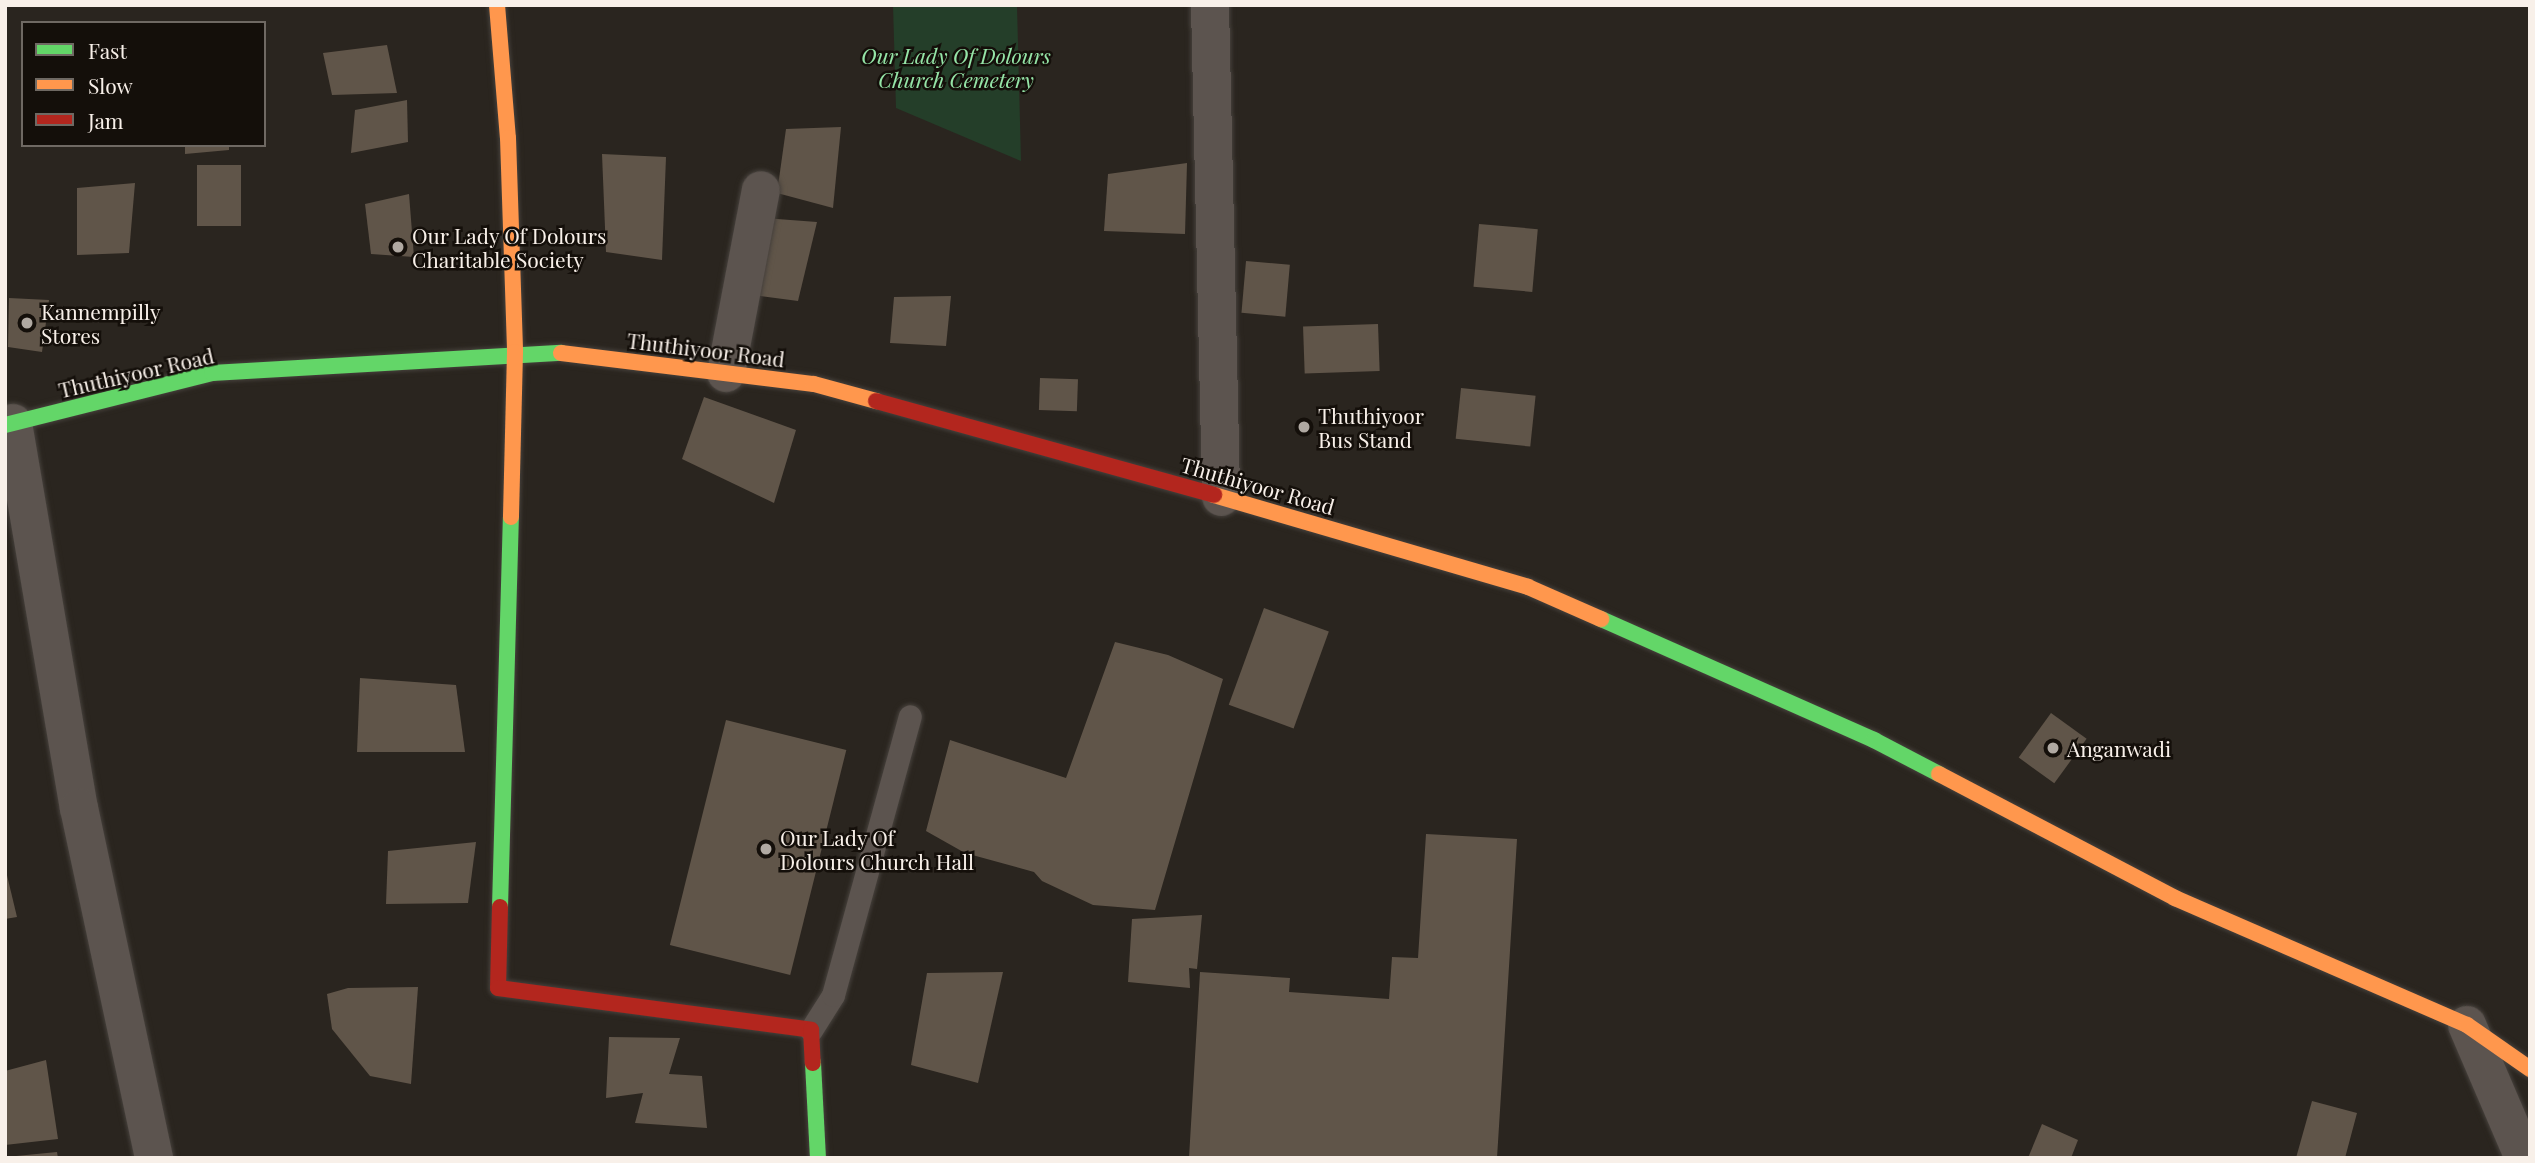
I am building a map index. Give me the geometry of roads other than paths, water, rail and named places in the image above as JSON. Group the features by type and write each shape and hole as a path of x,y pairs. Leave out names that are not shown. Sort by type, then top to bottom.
{"main road":[{"path":"497,5 508,138 515,352 498,988 811,1030 818,1158"},
{"name":"Thuthiyoor Road","path":"9,424 212,373 515,352 543,351 814,384 1221,497 1528,587 1874,740 2175,898 2467,1025 2530,1069"}],"street":[{"path":"1210,5 1221,497"},
{"path":"726,373 761,190"},
{"path":"9,424 79,808 154,1158"},
{"path":"2467,1025 2524,1158"}],"lane":[{"path":"811,1030 833,996 910,716"}],"place":[{"name":"Our Lady Of Dolours Charitable Society","path":"398,247"},
{"name":"Kannempilly Stores","path":"27,323"},
{"name":"Thuthiyoor Bus Stand","path":"1304,427"},
{"name":"Anganwadi","path":"2053,748"},
{"name":"Our Lady Of Dolours Church Hall","path":"766,849"}],"park label":[{"name":"Our Lady Of Dolours Church Cemetery","path":"956,67"}]}
